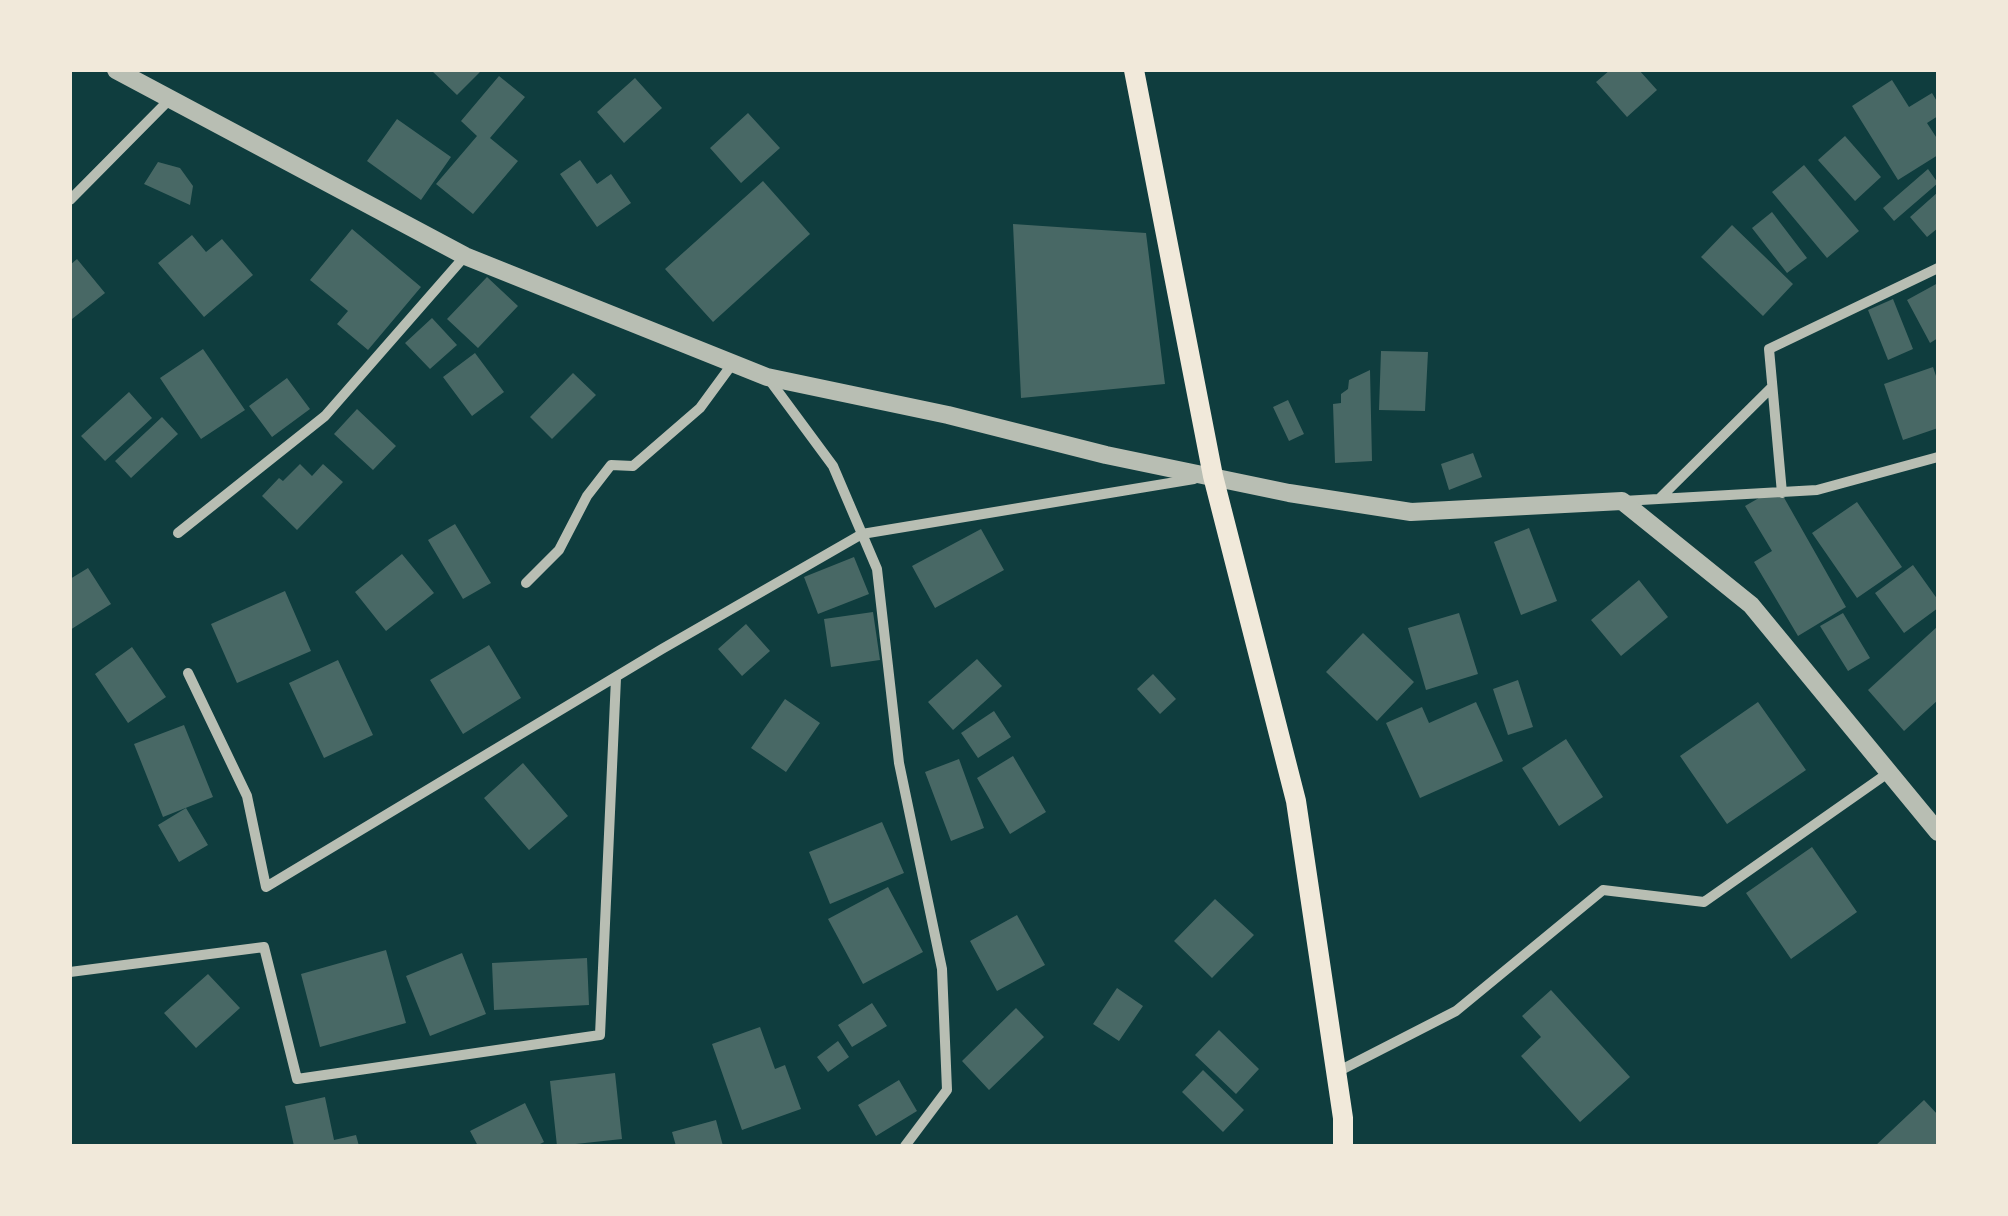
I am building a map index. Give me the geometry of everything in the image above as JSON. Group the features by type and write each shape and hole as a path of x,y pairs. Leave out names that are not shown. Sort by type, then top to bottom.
{"main road":[{"path":"1134,70 1213,476 1296,801 1336,1073 1342,1146"}],"street":[{"path":"116,70 465,256 768,378 948,415 1106,455 1289,493 1411,512 1817,490 1938,457"},
{"path":"70,200 170,99"},
{"path":"178,533 326,416 465,256"},
{"path":"1782,492 1769,349 1938,268"},
{"path":"526,583 559,550 587,496 611,464 633,466 700,408 732,363"},
{"path":"768,378 833,466 876,568 899,763 942,968 947,1090 904,1146"},
{"path":"1658,500 1772,387"},
{"path":"188,674 247,796 266,887 862,534 1213,476"},
{"path":"1622,502 1751,605 1938,832"},
{"path":"70,972 264,948 297,1080 600,1035 616,678"},
{"path":"1336,1073 1456,1011 1602,890 1704,902 1888,774"}],"building":[{"path":"431,70 482,70 457,95"},
{"path":"1610,70 1639,70 1657,90 1627,117 1596,82"},
{"path":"499,76 525,97 490,138 518,161 473,214 436,184 477,136 461,121"},
{"path":"635,78 662,108 624,143 597,112"},
{"path":"1892,80 1909,107 1932,93 1938,103 1938,116 1927,123 1938,140 1938,155 1898,180 1852,106"},
{"path":"748,113 780,148 741,183 710,148"},
{"path":"397,119 451,157 421,200 367,161"},
{"path":"1845,136 1881,177 1855,201 1818,160"},
{"path":"580,160 597,184 611,174 631,203 597,227 560,174"},
{"path":"158,162 180,168 193,186 190,205 144,184"},
{"path":"1804,165 1859,231 1827,258 1772,192"},
{"path":"1928,169 1938,183 1894,221 1883,208"},
{"path":"763,181 810,234 713,322 665,269"},
{"path":"1938,192 1938,228 1927,237 1910,217"},
{"path":"1772,212 1807,258 1787,273 1752,228"},
{"path":"1013,224 1146,233 1165,384 1021,398"},
{"path":"1732,225 1793,284 1763,316 1701,257"},
{"path":"352,229 421,287 368,350 337,324 348,311 310,280"},
{"path":"192,235 206,252 222,239 253,275 204,317 158,263"},
{"path":"77,259 105,293 72,319 70,265"},
{"path":"487,277 518,306 478,348 447,319"},
{"path":"1938,283 1938,338 1930,343 1907,300"},
{"path":"1893,299 1913,349 1888,360 1868,310"},
{"path":"432,318 457,345 430,369 405,343"},
{"path":"203,349 245,410 201,439 160,378"},
{"path":"1381,351 1428,352 1425,411 1379,410"},
{"path":"475,353 504,392 472,416 443,377"},
{"path":"1933,367 1938,382 1938,428 1903,440 1884,384"},
{"path":"1370,370 1372,461 1335,463 1333,404 1341,403 1349,380"},
{"path":"573,373 596,395 552,439 530,417"},
{"path":"287,378 310,409 272,437 249,406"},
{"path":"129,392 152,418 105,461 81,436"},
{"path":"1288,400 1304,434 1289,441 1273,407"},
{"path":"357,409 396,446 373,470 334,434"},
{"path":"162,417 178,434 131,478 115,461"},
{"path":"1473,453 1482,477 1449,490 1441,464"},
{"path":"300,464 312,476 323,464 343,482 297,530 262,496"},
{"path":"1778,487 1846,607 1798,636 1754,562 1772,551 1745,506"},
{"path":"1857,502 1902,567 1857,598 1812,533"},
{"path":"455,524 491,583 463,599 428,540"},
{"path":"1529,528 1557,601 1521,615 1494,542"},
{"path":"981,529 1004,570 935,608 912,566"},
{"path":"402,554 434,593 386,631 355,592"},
{"path":"854,557 869,594 818,614 804,577"},
{"path":"1913,565 1938,600 1938,608 1904,633 1875,593"},
{"path":"88,568 111,604 70,630 70,579"},
{"path":"1639,580 1668,617 1621,656 1591,620"},
{"path":"285,591 311,651 237,683 211,624"},
{"path":"873,612 880,660 831,667 824,619"},
{"path":"1459,613 1478,674 1426,690 1408,628"},
{"path":"1843,613 1870,658 1848,671 1820,626"},
{"path":"746,624 770,651 742,676 718,649"},
{"path":"1938,626 1938,700 1904,731 1868,690"},
{"path":"1363,633 1414,682 1377,721 1326,672"},
{"path":"489,645 521,698 463,734 430,680"},
{"path":"132,647 166,697 128,723 95,674"},
{"path":"977,659 1002,686 953,730 928,702"},
{"path":"338,660 373,735 324,758 289,683"},
{"path":"1153,674 1176,699 1160,714 1137,689"},
{"path":"1518,680 1533,727 1508,735 1493,689"},
{"path":"785,699 820,723 786,772 751,748"},
{"path":"1476,702 1503,761 1420,798 1386,723 1422,707 1429,723"},
{"path":"1758,702 1806,770 1727,824 1680,756"},
{"path":"994,711 1011,737 978,758 961,733"},
{"path":"184,725 213,797 163,817 134,744"},
{"path":"1566,739 1603,797 1559,826 1522,768"},
{"path":"1013,756 1046,812 1010,834 977,778"},
{"path":"959,759 984,828 951,841 925,772"},
{"path":"523,763 568,816 529,850 484,798"},
{"path":"186,808 208,845 179,862 158,825"},
{"path":"882,822 904,873 830,904 809,852"},
{"path":"1812,847 1857,912 1791,959 1746,893"},
{"path":"888,887 923,952 863,984 828,919"},
{"path":"1215,899 1254,935 1212,978 1174,941"},
{"path":"1017,915 1045,965 997,991 970,941"},
{"path":"386,950 406,1023 320,1047 301,974"},
{"path":"462,953 486,1014 430,1036 406,976"},
{"path":"587,958 589,1005 494,1010 492,963"},
{"path":"208,974 240,1008 196,1048 164,1013"},
{"path":"1117,988 1143,1006 1119,1041 1093,1024"},
{"path":"1551,990 1630,1077 1580,1122 1521,1056 1541,1037 1522,1016"},
{"path":"872,1003 887,1026 852,1047 838,1025"},
{"path":"1016,1008 1044,1037 989,1090 962,1061"},
{"path":"760,1027 775,1069 785,1065 801,1109 742,1130 712,1044"},
{"path":"1219,1030 1259,1069 1236,1094 1195,1055"},
{"path":"838,1041 849,1057 828,1072 817,1057"},
{"path":"1203,1070 1244,1110 1223,1132 1182,1092"},
{"path":"615,1073 622,1139 557,1146 550,1081"},
{"path":"899,1080 917,1111 876,1136 858,1105"},
{"path":"325,1097 334,1140 356,1135 359,1146 294,1146 285,1106"},
{"path":"1924,1100 1938,1115 1938,1146 1875,1146"},
{"path":"525,1103 544,1142 536,1146 478,1146 470,1131"},
{"path":"716,1120 723,1146 676,1146 672,1132"}]}
